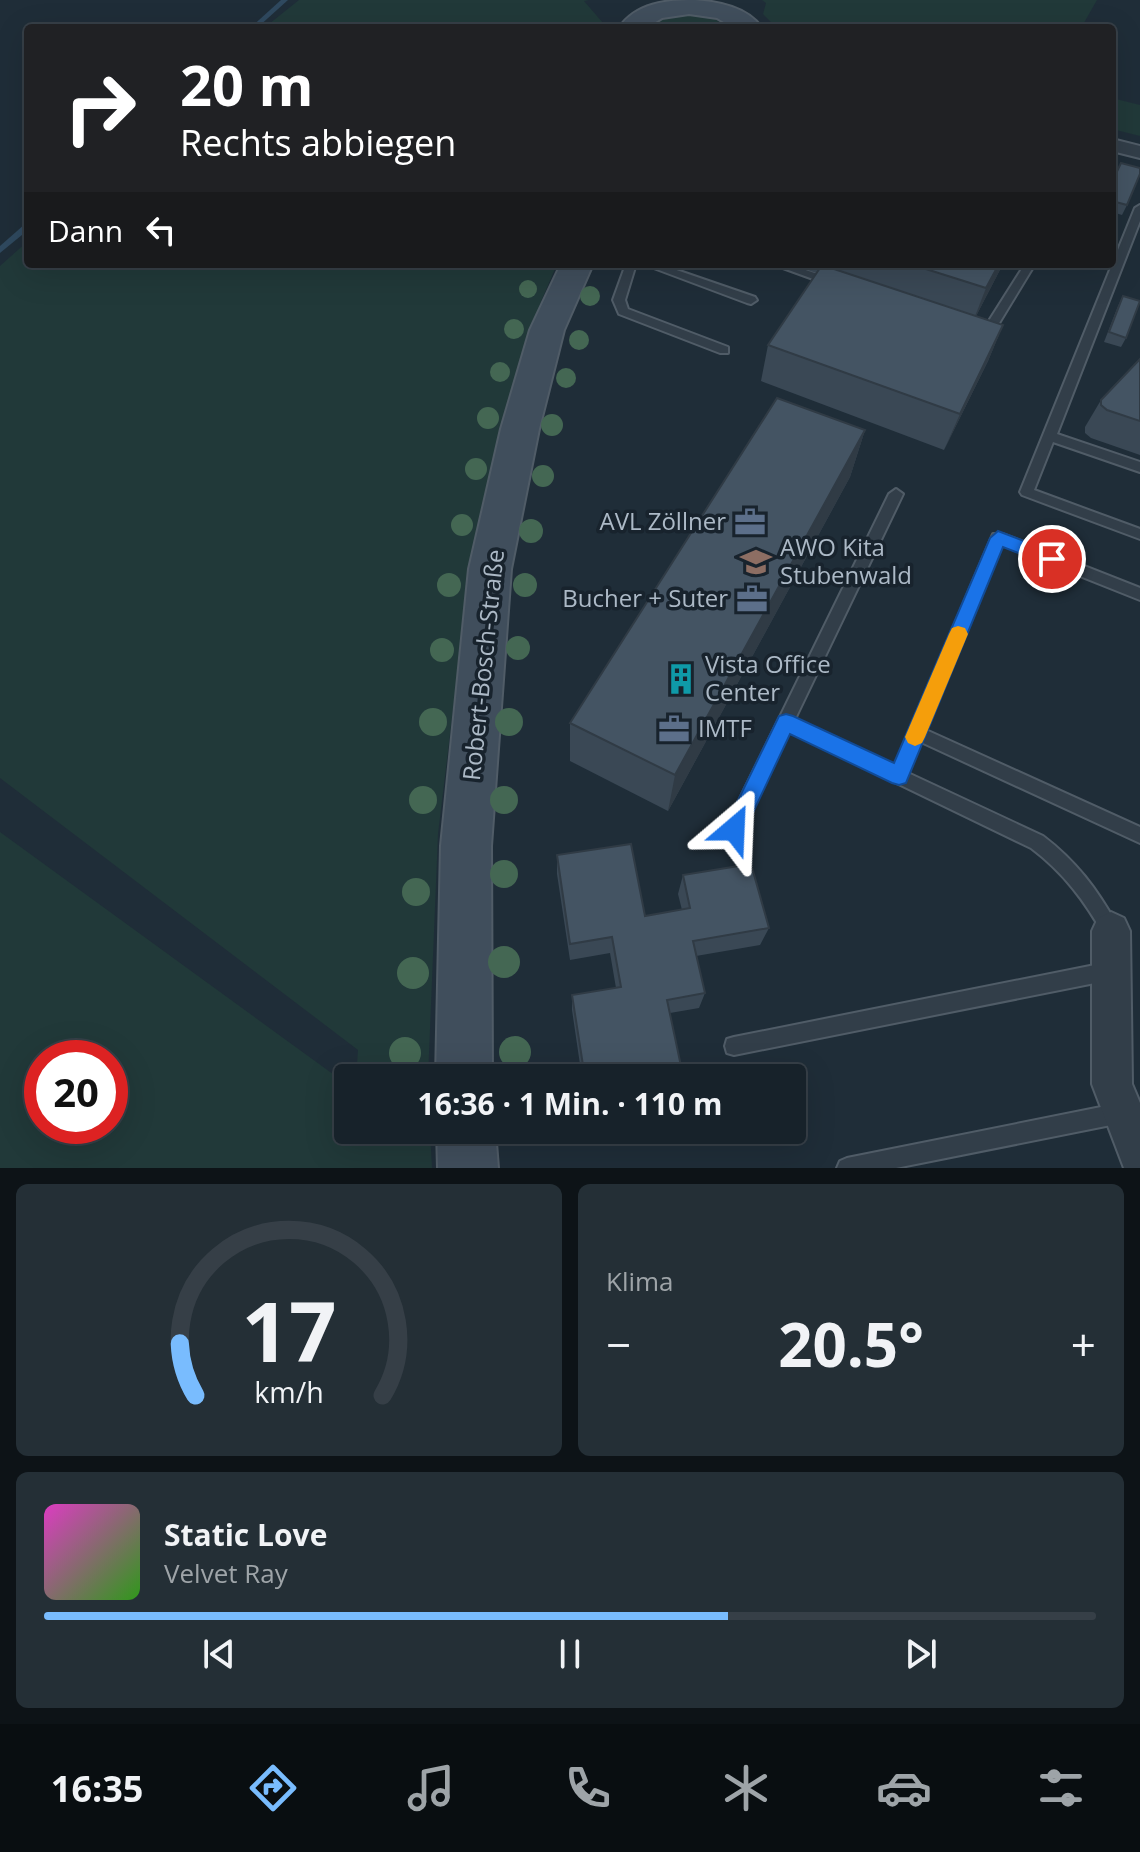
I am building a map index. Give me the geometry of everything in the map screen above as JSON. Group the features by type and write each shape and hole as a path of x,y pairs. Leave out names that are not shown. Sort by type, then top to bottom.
{"street":[{"path":"643,11 701,2 743,14"},
{"path":"1116,146 1140,152"},
{"name":"Robert-Bosch-Straße","path":"464,1064 466,846 490,569 520,429 547,330 575,268"},
{"path":"1111,931 1112,1084 1140,1156"},
{"path":"467,1144 468,1168"}],"lane":[{"path":"1140,208 1027,492 1140,534"},
{"path":"630,268 619,300 623,311 724,350"},
{"path":"659,268 751,300"},
{"path":"788,268 837,285"},
{"path":"971,331 986,336 1028,268"},
{"path":"1050,436 1140,467"},
{"path":"734,829 896,494"},
{"path":"899,776 998,538 1140,594"},
{"path":"786,722 1037,842 1067,864 1084,882 1111,931"},
{"path":"917,733 1140,835"},
{"path":"734,1046 1112,971"},
{"path":"847,1168 1123,1112"}],"green space":[{"path":"299,0 589,0 584,1 603,23 603,24 269,24"},
{"path":"762,0 1097,0 1083,24 773,24 763,14 766,3"},
{"path":"681,12 706,14 722,24 652,24 659,17"},
{"path":"1116,99 1140,105 1140,136 1116,130"},
{"path":"24,245 24,268 555,268 540,304 470,568 438,834 429,1064 357,1064 358,1050 0,778 0,266"},
{"path":"0,832 334,1075 334,1144 431,1144 432,1168 0,1168"}],"building":[{"path":"1121,163 1140,168 1127,205 1116,202 1116,174"},
{"path":"820,268 831,268 1003,325 960,414 768,345"},
{"path":"923,268 997,268 986,288"},
{"path":"1123,296 1140,301 1126,338 1109,332"},
{"path":"1140,359 1140,421 1107,410 1101,405 1101,400"},
{"name":"Vista Office Center","path":"777,398 865,430 675,775 570,723"},
{"path":"631,844 645,916 690,908 683,875 751,864 769,928 693,941 705,993 667,1000 681,1064 583,1064 572,995 621,987 612,937 570,944 557,855"}],"waterway":[{"path":"258,24 285,0"},
{"path":"0,250 24,229"}],"slow traffic":[{"path":"915,737 958,634"}],"place":[{"name":"AVL Zöllner","path":"750,522"},
{"name":"AWO Kita Stubenwald","path":"756,562"},
{"name":"Bucher + Suter","path":"752,599"},
{"name":"Vista Office Center","path":"681,679"},
{"name":"IMTF","path":"674,729"}],"route":[{"path":"734,829 786,722 899,776 998,538 1052,559"}]}
